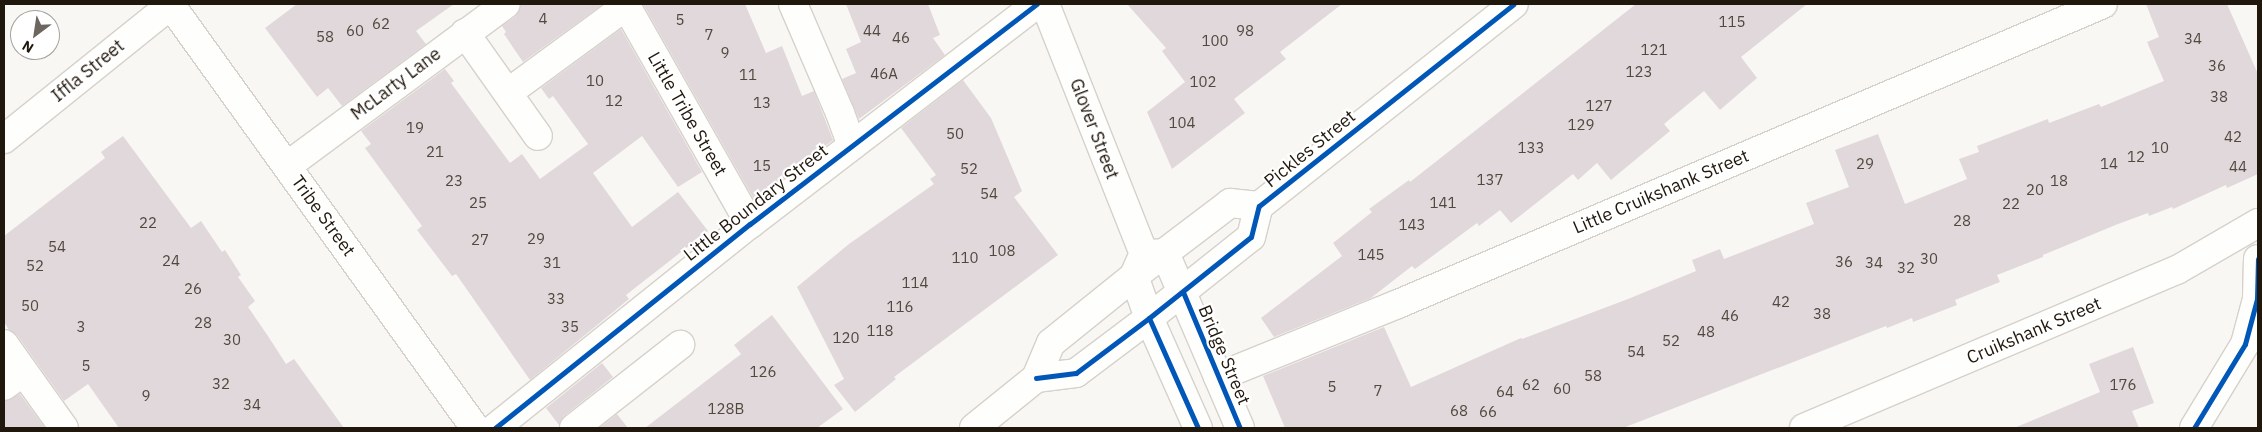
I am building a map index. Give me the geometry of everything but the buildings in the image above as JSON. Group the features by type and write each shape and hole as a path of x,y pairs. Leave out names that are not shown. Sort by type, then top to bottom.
{"street":[{"name":"Iffla Street","path":"4,139 171,4"},
{"name":"Tribe Street","path":"171,4 475,428"},
{"name":"McLarty Lane","path":"287,166 506,4"},
{"path":"793,4 840,113 852,146"},
{"name":"Little Boundary Street","path":"495,428 750,224 1037,4"},
{"name":"Glover Street","path":"1045,4 1148,261"},
{"name":"Pickles Street","path":"1036,378 1076,374 1149,318 1251,238 1259,206 1514,4"},
{"name":"Little Cruikshank Street","path":"1218,377 1398,304 2103,4"},
{"path":"509,92 625,5"},
{"name":"Little Tribe Street","path":"625,5 750,224"},
{"path":"465,33 509,92 538,136"},
{"name":"Pickles Street","path":"974,428 1036,378 1051,343 1148,261 1230,203 1259,206"},
{"name":"Cruikshank Street","path":"1804,428 2177,270 2258,223"},
{"path":"2194,428 2249,346 2247,338 2257,299 2258,259"},
{"path":"1148,261 1149,318 1198,428"},
{"name":"Bridge Street","path":"1148,261 1182,292 1240,428"},
{"path":"4,344 14,379 64,428"},
{"path":"574,428 680,345"}],"cycle path":[{"path":"495,428 750,224 1037,4"},
{"path":"1036,378 1076,373 1149,318 1251,237 1259,206 1514,4"},
{"path":"2194,428 2245,344 2257,299 2258,259"},
{"path":"1183,292 1240,428"},
{"path":"1149,318 1198,428"}]}
